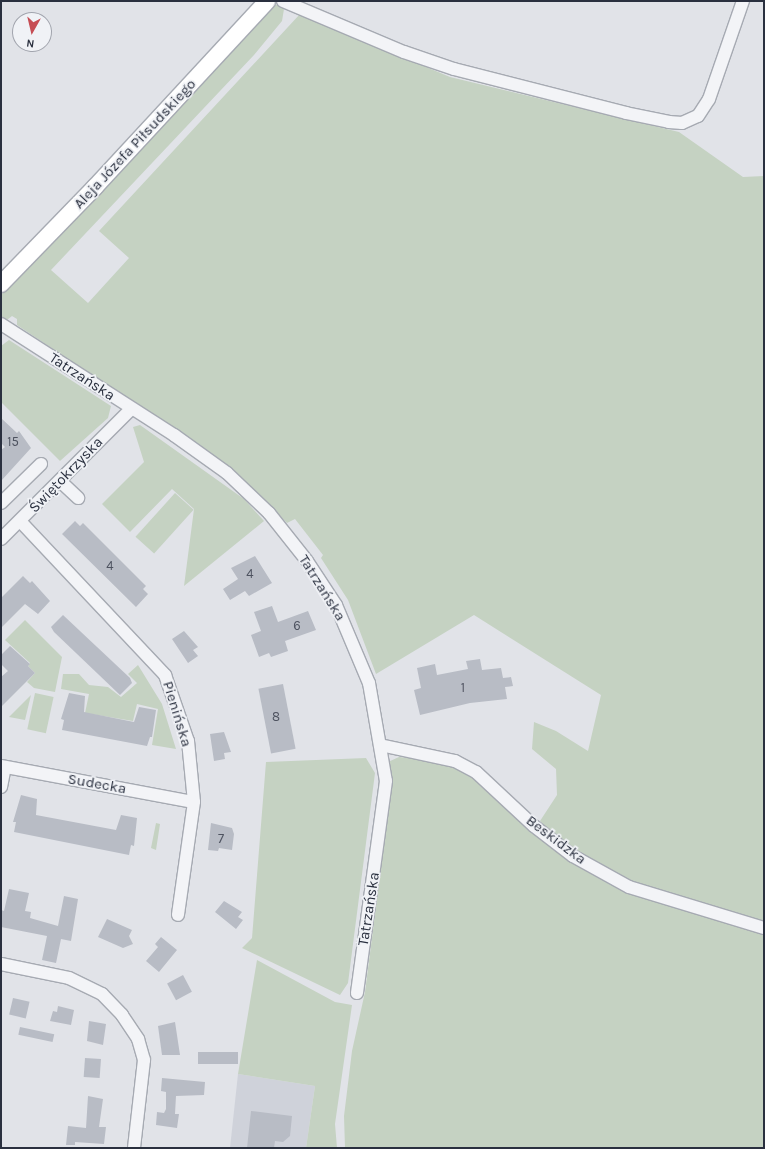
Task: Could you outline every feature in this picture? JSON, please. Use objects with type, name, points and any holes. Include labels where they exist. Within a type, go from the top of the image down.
[{"type":"main road","name":"Aleja Józefa Piłsudskiego","points":[[1,284],[95,187],[263,2]]},
{"type":"street","points":[[283,1],[404,52],[454,69],[626,113],[676,123],[698,116],[709,99],[743,1]]},
{"type":"street","name":"Tatrzańska","points":[[1,324],[227,473],[269,513],[307,561],[336,605],[369,683],[386,781],[357,993]]},
{"type":"street","name":"Świętokrzyska","points":[[1,539],[131,409]]},
{"type":"street","points":[[1,503],[40,464]]},
{"type":"street","points":[[60,481],[78,498]]},
{"type":"street","name":"Pienińska","points":[[20,521],[164,675],[188,741],[194,802],[178,915]]},
{"type":"street","name":"Beskidzka","points":[[380,745],[455,761],[476,772],[534,826],[573,856],[629,888],[764,928]]},
{"type":"street","points":[[1,787],[3,766]]},
{"type":"street","name":"Sudecka","points":[[3,766],[194,802]]},
{"type":"street","points":[[1,964],[69,978],[102,994],[122,1015],[138,1039],[144,1060],[134,1148]]},
{"type":"shaded area","points":[[238,1074],[315,1086],[306,1148],[230,1148]]},
{"type":"green space","points":[[273,5],[281,5],[284,9],[282,21],[254,55],[51,270],[88,303],[129,258],[99,231],[300,14],[450,77],[679,132],[743,177],[764,176],[764,924],[633,884],[560,842],[540,821],[557,795],[556,769],[532,749],[534,722],[556,731],[588,751],[601,695],[474,615],[376,674],[348,600],[321,558],[323,555],[295,519],[287,523],[259,495],[168,426],[17,325],[17,319],[12,316],[7,320],[1,316],[1,295]]},
{"type":"green space","points":[[9,340],[111,406],[108,418],[60,461],[1,402],[1,346]]},
{"type":"green space","points":[[140,425],[244,499],[264,521],[184,586],[194,509],[172,489],[130,532],[102,504],[144,462],[133,427]]},
{"type":"green space","points":[[175,493],[194,510],[154,554],[136,537]]},
{"type":"green space","points":[[25,620],[62,657],[55,692],[34,688],[27,682],[35,673],[28,666],[30,663],[5,640]]},
{"type":"green space","points":[[138,665],[162,704],[176,749],[152,745],[158,709],[137,704],[133,721],[85,713],[89,694],[61,689],[63,674],[79,674],[89,685],[108,687],[121,697],[137,683],[128,674]]},
{"type":"green space","points":[[35,693],[54,697],[46,733],[27,729]]},
{"type":"green space","points":[[31,695],[25,720],[9,717]]},
{"type":"green space","points":[[399,757],[440,761],[468,772],[509,805],[630,891],[654,901],[764,932],[764,1148],[345,1148],[344,1116],[352,1051],[365,992],[380,875],[390,783],[388,762]]},
{"type":"green space","points":[[366,758],[375,773],[348,983],[340,995],[242,948],[252,938],[266,762]]},
{"type":"green space","points":[[156,823],[160,824],[156,850],[151,848]]},
{"type":"green space","points":[[257,960],[335,1002],[352,1005],[335,1124],[337,1148],[306,1148],[315,1086],[238,1074]]},
{"type":"building","points":[[1,418],[17,433],[19,431],[31,448],[1,481],[1,450],[5,447],[1,443]]},
{"type":"building","points":[[75,521],[80,526],[83,523],[146,586],[143,589],[148,594],[136,607],[62,534]]},
{"type":"building","points":[[255,556],[272,583],[249,596],[245,591],[230,600],[223,589],[238,579],[231,568]]},
{"type":"building","points":[[23,576],[30,583],[32,581],[50,601],[38,614],[25,604],[1,628],[1,598]]},
{"type":"building","points":[[272,606],[278,622],[308,611],[316,630],[285,641],[288,651],[271,657],[269,653],[259,657],[251,635],[261,631],[254,612]]},
{"type":"building","points":[[63,615],[130,678],[132,683],[120,695],[54,632],[51,627]]},
{"type":"building","points":[[184,631],[198,647],[193,650],[198,656],[188,663],[172,639]]},
{"type":"building","points":[[10,646],[30,664],[28,666],[35,673],[1,707],[1,677],[8,671],[1,664],[1,655]]},
{"type":"building","points":[[480,659],[482,670],[501,668],[503,678],[511,677],[513,686],[505,687],[507,699],[470,703],[420,715],[414,690],[421,688],[417,668],[435,664],[437,675],[468,669],[466,661]]},
{"type":"building","points":[[283,684],[296,749],[271,754],[258,689]]},
{"type":"building","points":[[69,693],[85,696],[84,712],[134,722],[139,707],[156,710],[152,737],[150,737],[147,746],[62,730],[64,720],[61,719]]},
{"type":"building","points":[[224,732],[231,752],[224,753],[225,759],[214,761],[210,734]]},
{"type":"building","points":[[21,795],[37,799],[36,815],[116,830],[121,815],[137,818],[134,846],[131,845],[129,855],[14,832],[16,822],[13,822]]},
{"type":"building","points":[[211,823],[232,828],[234,834],[232,850],[219,848],[218,851],[208,850]]},
{"type":"building","points":[[9,889],[29,893],[25,911],[31,912],[30,918],[58,926],[64,896],[78,899],[71,941],[61,939],[56,963],[42,960],[47,936],[1,927],[1,910],[4,911]]},
{"type":"building","points":[[224,901],[242,912],[238,917],[243,920],[236,929],[215,912]]},
{"type":"building","points":[[107,919],[132,930],[129,936],[133,944],[123,948],[98,937]]},
{"type":"building","points":[[161,937],[177,950],[159,972],[146,961],[158,947],[155,944]]},
{"type":"building","points":[[183,975],[192,992],[176,1000],[167,983]]},
{"type":"building","points":[[13,998],[30,1002],[26,1018],[9,1015]]},
{"type":"building","points":[[58,1006],[74,1010],[71,1025],[50,1021],[53,1011],[57,1012]]},
{"type":"building","points":[[89,1021],[106,1024],[103,1045],[87,1041]]},
{"type":"building","points":[[175,1022],[180,1055],[162,1055],[158,1026]]},
{"type":"building","points":[[20,1027],[54,1034],[53,1042],[18,1035]]},
{"type":"building","points":[[198,1052],[238,1052],[238,1064],[198,1064]]},
{"type":"building","points":[[85,1058],[101,1059],[100,1078],[84,1077]]},
{"type":"building","points":[[162,1078],[205,1082],[204,1095],[176,1096],[175,1114],[179,1114],[177,1128],[156,1125],[157,1112],[164,1113],[166,1109],[166,1092],[161,1091]]},
{"type":"building","points":[[88,1096],[103,1099],[99,1127],[106,1127],[104,1144],[75,1142],[75,1145],[66,1145],[68,1126],[86,1128]]},
{"type":"building","points":[[251,1111],[292,1116],[290,1136],[283,1142],[275,1141],[274,1148],[247,1148]]}]
